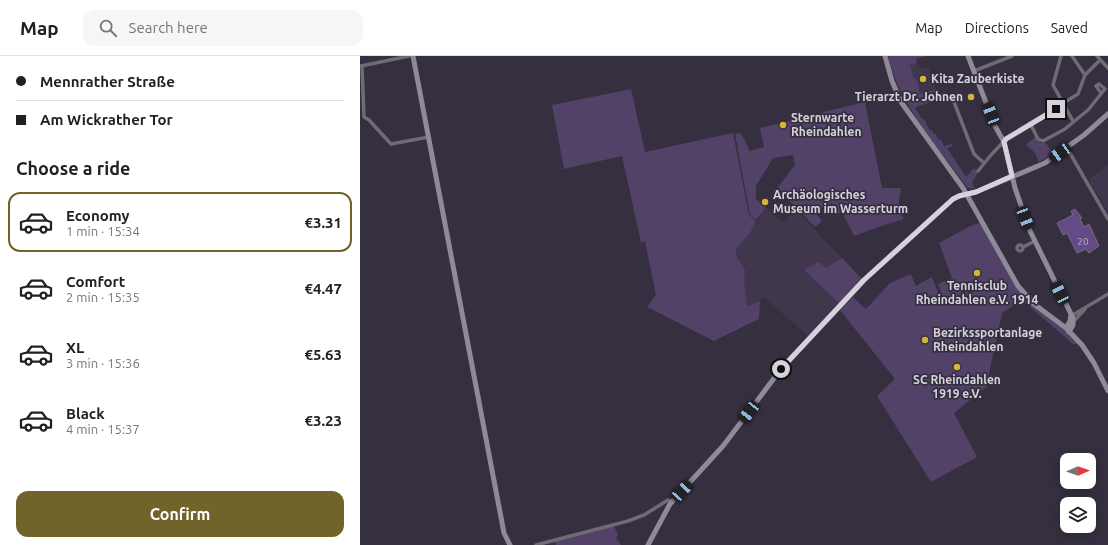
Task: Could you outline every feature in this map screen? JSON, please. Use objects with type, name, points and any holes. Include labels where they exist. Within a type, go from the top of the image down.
[{"type":"street","points":[[409,56],[361,66],[362,117],[369,120],[391,144],[429,136]]},
{"type":"street","points":[[413,56],[504,533],[510,545]]},
{"type":"street","points":[[885,56],[892,81],[901,102],[967,194],[1018,286],[1034,304],[1068,330],[1090,356],[1108,391]]},
{"type":"street","points":[[968,56],[995,126],[1004,142],[1015,188],[1035,241],[1071,313],[1073,322]]},
{"type":"street","points":[[974,71],[1012,56]]},
{"type":"street","points":[[1061,56],[1053,85],[1073,121]]},
{"type":"street","points":[[1072,56],[1085,75]]},
{"type":"street","points":[[1097,56],[1108,68]]},
{"type":"street","points":[[978,171],[1008,137],[1078,94],[1085,75],[1100,60]]},
{"type":"street","points":[[1030,123],[1038,139],[1043,141],[1064,129],[1088,110],[1101,93]]},
{"type":"street","points":[[950,97],[954,102],[974,154],[984,163]]},
{"type":"street","points":[[648,545],[672,502],[723,446],[781,369],[864,280],[953,199],[976,192],[1045,163],[1067,148],[1108,114]]},
{"type":"street","points":[[1067,148],[1108,219]]},
{"type":"street","points":[[1023,247],[1035,241]]},
{"type":"street","points":[[1071,313],[1073,315],[1108,294]]},
{"type":"street","points":[[1068,330],[1086,308]]},
{"type":"street","points":[[1068,330],[1071,313]]},
{"type":"street","points":[[536,545],[622,523],[644,515],[668,500],[672,502]]},
{"type":"shaded area","points":[[888,56],[926,56],[916,59],[917,63],[910,65],[914,78],[917,80],[920,94],[936,89],[939,96],[929,100],[930,102],[915,108],[922,119],[924,119],[930,131],[932,130],[934,134],[936,134],[938,140],[941,139],[944,146],[952,144],[953,146],[947,148],[966,177],[974,168],[978,173],[972,182],[973,189],[967,187],[910,109],[901,92]]},
{"type":"shaded area","name":"Kita Zauberkiste","points":[[917,63],[921,69],[927,67],[929,69],[936,89],[920,94],[909,65]]},
{"type":"shaded area","points":[[631,89],[645,152],[733,133],[749,215],[756,221],[750,233],[736,249],[737,257],[745,270],[744,279],[748,306],[760,301],[759,319],[714,341],[647,307],[656,295],[645,241],[641,243],[622,156],[564,169],[552,105]]},
{"type":"shaded area","points":[[865,102],[882,188],[901,188],[899,208],[904,219],[854,236],[842,212],[838,214],[832,203],[815,212],[822,221],[815,227],[778,187],[795,165],[793,155],[773,158],[756,186],[756,199],[766,208],[756,220],[750,215],[735,134],[741,133],[750,151],[764,147],[760,128]]},
{"type":"shaded area","points":[[1035,137],[1041,143],[1046,143],[1053,154],[1039,162],[1035,153],[1026,145]]},
{"type":"shaded area","points":[[1108,164],[1108,213],[1089,180]]},
{"type":"shaded area","points":[[767,208],[783,223],[796,210],[842,258],[826,268],[840,304],[808,336],[765,298],[749,306],[745,298],[745,270],[737,257],[736,249]]},
{"type":"shaded area","points":[[980,223],[1016,287],[1075,339],[1081,347],[1077,344],[1073,344],[1022,300],[1002,313],[986,387],[954,413],[977,457],[931,482],[877,396],[895,379],[840,310],[853,297],[866,309],[890,283],[911,274],[916,286],[932,277],[940,298],[943,297],[938,284],[952,278],[939,243],[970,226]]},
{"type":"shaded area","points":[[842,258],[863,280],[840,304],[804,270],[819,262],[826,268]]},
{"type":"shaded area","points":[[614,526],[618,535],[616,538],[621,545],[556,545],[554,541]]},
{"type":"building","points":[[1075,209],[1082,218],[1080,219],[1084,227],[1089,224],[1099,246],[1089,253],[1086,249],[1077,253],[1067,233],[1063,235],[1057,223],[1073,215],[1071,211]]},
{"type":"place","name":"Kita Zauberkiste","points":[[923,79]]},
{"type":"place","name":"Tierarzt Dr. Johnen","points":[[971,97]]},
{"type":"place","name":"Sternwarte Rheindahlen","points":[[783,125]]},
{"type":"place","name":"Archäologisches Museum im Wasserturm","points":[[765,202]]},
{"type":"place","name":"Tennisclub Rheindahlen e.V. 1914","points":[[977,273]]},
{"type":"place","name":"Bezirkssportanlage Rheindahlen","points":[[925,340]]},
{"type":"place","name":"SC Rheindahlen 1919 e.V.","points":[[957,367]]},
{"type":"route","points":[[781,369],[864,280],[953,199],[976,192],[1012,176],[1004,142],[1008,137],[1030,123],[1056,109]]}]
